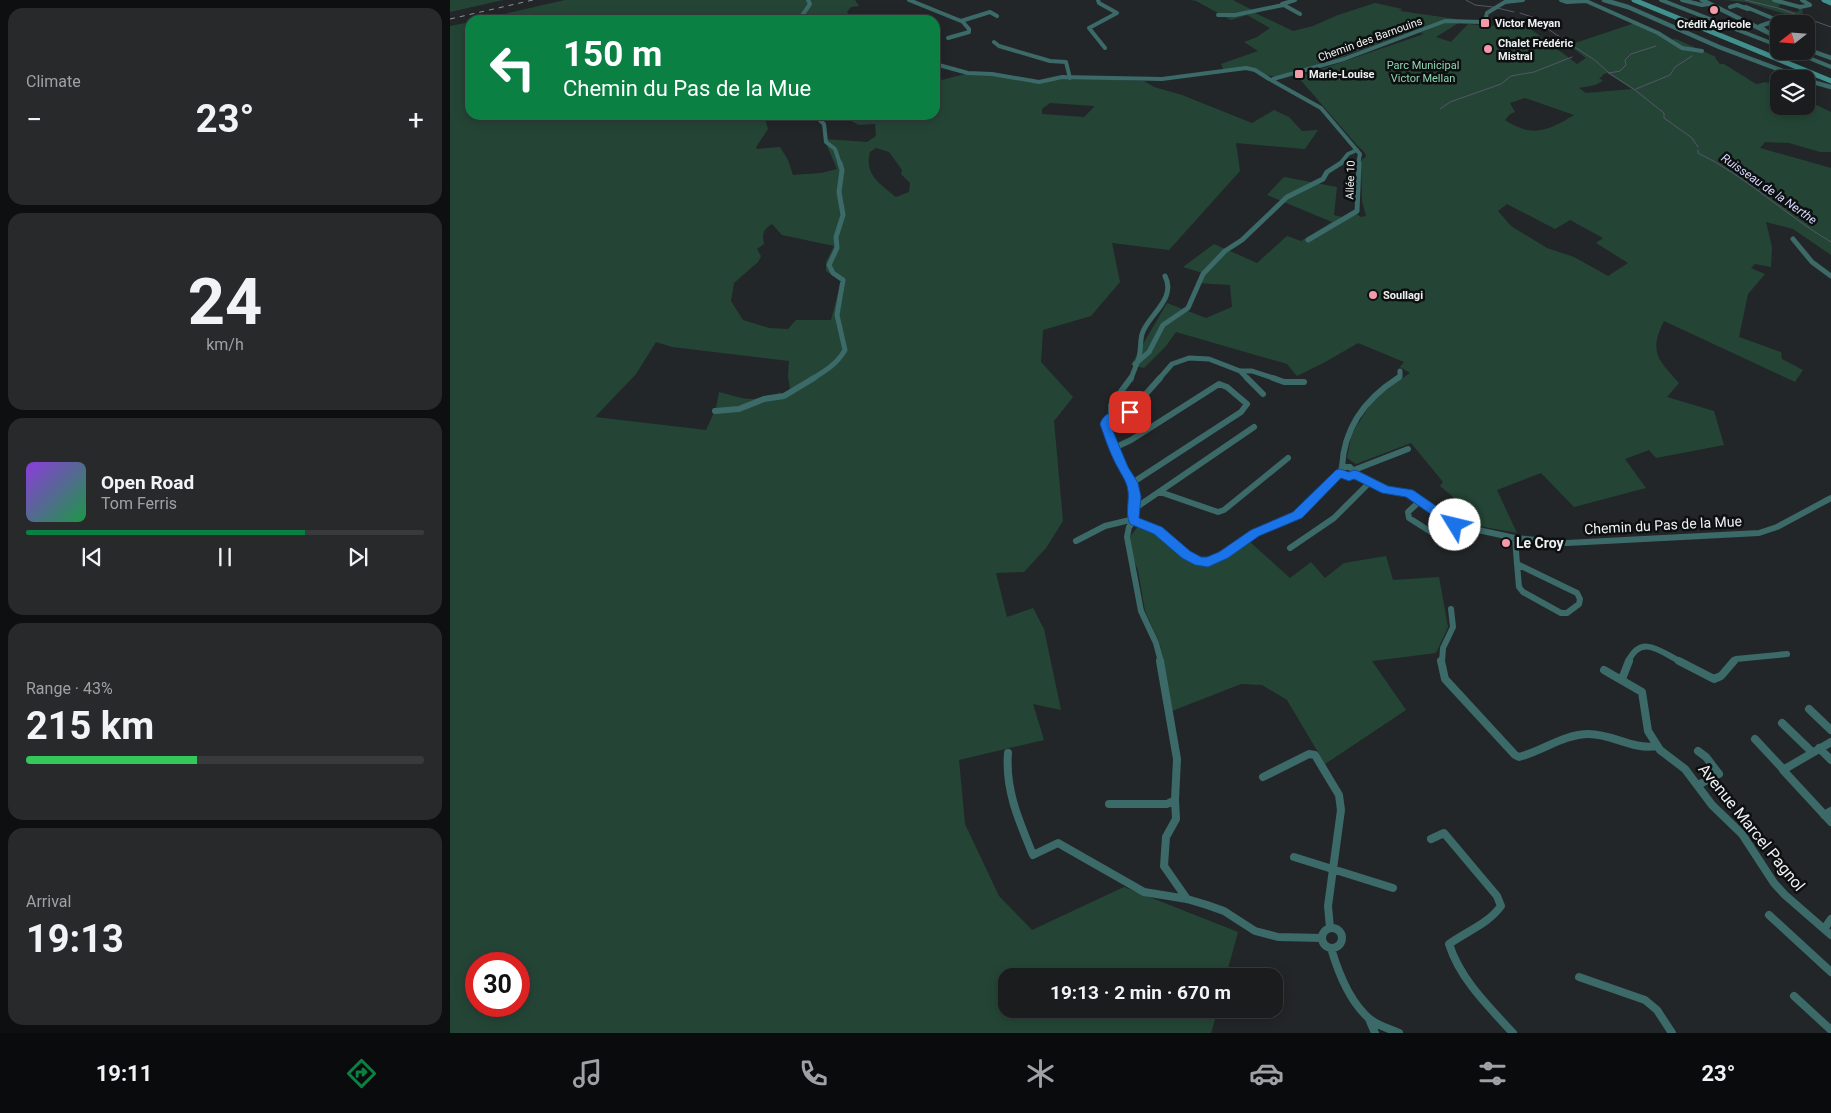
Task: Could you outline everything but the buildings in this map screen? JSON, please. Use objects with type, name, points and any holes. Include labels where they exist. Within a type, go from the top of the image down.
[{"type":"main road","points":[[1634,0],[1775,59],[1831,85]]},
{"type":"main road","points":[[1824,0],[1831,3]]},
{"type":"street","points":[[802,15],[810,4],[808,0]]},
{"type":"street","points":[[909,0],[962,21],[969,29],[969,32],[948,38]]},
{"type":"street","points":[[1098,0],[1117,13],[1089,28],[1105,48]]},
{"type":"street","points":[[1218,15],[1235,15],[1283,5],[1295,0]]},
{"type":"street","name":"Chemin des Barnouins","points":[[1271,79],[1344,59],[1445,21],[1483,21],[1487,14],[1500,4],[1523,0]]},
{"type":"street","points":[[1561,0],[1588,2],[1658,33],[1682,48],[1702,51]]},
{"type":"street","points":[[1604,0],[1628,7],[1719,47],[1781,70]]},
{"type":"street","points":[[1661,0],[1770,43]]},
{"type":"street","points":[[1682,0],[1711,5],[1769,35]]},
{"type":"street","points":[[1774,0],[1799,7],[1810,5],[1802,0]]},
{"type":"street","points":[[1283,5],[1300,14]]},
{"type":"street","points":[[1730,7],[1737,5],[1746,8],[1770,23]]},
{"type":"street","points":[[1746,8],[1770,17]]},
{"type":"street","points":[[962,21],[990,12],[1002,17]]},
{"type":"street","points":[[1689,14],[1709,20],[1696,14]]},
{"type":"street","points":[[1770,23],[1760,27],[1770,33]]},
{"type":"street","points":[[994,42],[999,46],[1038,58],[1066,62],[1070,78]]},
{"type":"street","points":[[1815,52],[1831,58]]},
{"type":"street","points":[[1814,60],[1831,67]]},
{"type":"street","points":[[940,65],[968,73],[992,74],[1032,82],[1070,78],[1156,79],[1246,68],[1255,70],[1271,79]]},
{"type":"street","name":"Allée 10","points":[[1271,79],[1321,108],[1360,154],[1357,211],[1308,240]]},
{"type":"street","points":[[1815,81],[1831,85]]},
{"type":"street","points":[[715,411],[739,409],[764,399],[788,395],[829,369],[840,359],[845,350],[843,331],[836,315],[843,280],[833,273],[829,265],[836,248],[836,237],[843,215],[839,192],[842,170],[835,149],[826,142],[824,124],[820,120]]},
{"type":"street","points":[[1136,364],[1149,352],[1163,325],[1188,308],[1203,274],[1226,251],[1242,240],[1284,199],[1300,189],[1323,179],[1327,172],[1338,166],[1348,154],[1357,150]]},
{"type":"street","points":[[1793,239],[1812,262],[1831,276]]},
{"type":"street","points":[[1111,415],[1111,405],[1128,384],[1139,357],[1142,334],[1149,320],[1165,301],[1164,292],[1167,280],[1165,276]]},
{"type":"street","points":[[1186,899],[1164,866],[1166,838],[1176,819],[1177,759],[1156,643],[1142,612],[1126,537],[1129,527],[1134,520],[1135,497],[1132,483],[1123,468],[1105,424],[1106,419],[1111,415],[1130,412],[1172,364],[1189,358],[1209,359],[1240,371],[1252,371],[1284,382],[1304,382]]},
{"type":"street","points":[[1240,371],[1263,394]]},
{"type":"street","points":[[1341,470],[1347,438],[1363,406],[1378,392],[1400,377],[1400,371]]},
{"type":"street","points":[[1114,448],[1131,440],[1220,384],[1227,387],[1247,404],[1241,412],[1132,483]]},
{"type":"street","points":[[1134,509],[1254,427]]},
{"type":"street","points":[[1341,470],[1349,477],[1354,472],[1408,449]]},
{"type":"street","points":[[1160,492],[1218,512],[1224,510],[1288,458]]},
{"type":"street","points":[[1076,541],[1105,526],[1134,520],[1158,531],[1192,559],[1199,562],[1208,562],[1224,555],[1255,533],[1298,515],[1341,470],[1350,467],[1354,472]]},
{"type":"street","name":"Chemin du Pas de la Mue","points":[[1354,472],[1386,490],[1409,493],[1455,525],[1515,538],[1567,543],[1759,533],[1777,527],[1831,498]]},
{"type":"street","points":[[1290,548],[1334,518],[1370,482]]},
{"type":"street","points":[[1421,500],[1408,512],[1409,518],[1450,544],[1457,542],[1466,534],[1467,529]]},
{"type":"street","points":[[1515,538],[1517,564],[1519,587],[1523,592],[1561,613],[1567,613],[1579,604],[1580,599],[1577,593],[1517,564]]},
{"type":"street","points":[[1451,609],[1453,627],[1443,648],[1441,659],[1444,679],[1519,757],[1530,755],[1572,736],[1588,734],[1640,747],[1649,748],[1657,746]]},
{"type":"street","points":[[1622,679],[1634,650],[1643,645],[1650,646],[1714,679],[1724,676],[1730,663],[1736,659],[1787,654]]},
{"type":"street","name":"Avenue Marcel Pagnol","points":[[1604,670],[1642,692],[1648,731],[1657,746],[1685,769],[1712,805],[1742,834],[1774,883],[1828,932]]},
{"type":"street","points":[[1809,709],[1831,730]]},
{"type":"street","points":[[1782,723],[1815,750],[1831,760]]},
{"type":"street","points":[[1755,739],[1784,772],[1828,813],[1831,822]]},
{"type":"street","points":[[1783,769],[1831,742]]},
{"type":"street","points":[[1698,751],[1706,757],[1719,774],[1698,785]]},
{"type":"street","points":[[1008,753],[1005,770],[1011,801],[1033,855],[1058,843],[1144,892],[1186,899],[1224,911],[1255,931],[1278,937],[1322,938]]},
{"type":"street","points":[[1262,777],[1310,754],[1315,755],[1341,802],[1328,906],[1330,928]]},
{"type":"street","points":[[1109,804],[1167,804],[1175,800]]},
{"type":"street","points":[[1431,839],[1444,833],[1497,896],[1501,906],[1497,914],[1449,944],[1451,955],[1480,996],[1513,1033]]},
{"type":"street","points":[[1294,856],[1393,888]]},
{"type":"street","points":[[1769,915],[1831,972]]},
{"type":"street","points":[[1828,932],[1831,919]]},
{"type":"street","points":[[1331,948],[1340,945],[1341,939],[1337,929],[1330,928],[1324,930],[1322,938],[1324,943],[1331,948],[1339,971],[1369,1019],[1375,1033]]},
{"type":"street","points":[[1579,977],[1645,1000],[1657,1010],[1672,1033]]},
{"type":"street","points":[[1794,996],[1831,1030]]},
{"type":"street","points":[[1369,1019],[1399,1033]]},
{"type":"green space","points":[[450,0],[503,0],[450,12]]},
{"type":"green space","points":[[565,0],[855,0],[859,6],[851,7],[847,12],[849,15],[500,15]]},
{"type":"green space","points":[[1190,0],[1233,0],[1293,31],[1313,26],[1338,15],[1375,3],[1402,9],[1400,11],[1463,20],[1442,21],[1345,56],[1279,77],[1265,75],[1255,69],[1224,71],[1221,64],[1258,51],[1244,42],[1257,37],[1270,28],[1247,15],[1231,20],[1196,1]]},
{"type":"green space","points":[[1725,0],[1772,0],[1782,3],[1778,7],[1796,12],[1799,11],[1799,8],[1802,8],[1803,15],[1788,15],[1746,2]]},
{"type":"green space","name":"Parc Municipal Victor Mellan","points":[[1520,21],[1577,64],[1586,58],[1569,45],[1635,23],[1670,40],[1676,39],[1716,57],[1720,64],[1724,64],[1756,84],[1766,82],[1770,84],[1770,115],[1815,115],[1815,104],[1831,112],[1831,152],[1820,152],[1789,143],[1765,142],[1760,148],[1831,168],[1831,255],[1793,229],[1766,222],[1772,247],[1771,267],[1755,264],[1751,268],[1765,274],[1748,294],[1739,337],[1781,352],[1782,359],[1803,370],[1795,382],[1664,321],[1659,332],[1656,349],[1661,362],[1679,383],[1667,397],[1714,411],[1724,445],[1656,458],[1649,450],[1625,459],[1646,488],[1574,507],[1541,473],[1497,490],[1517,533],[1462,523],[1465,507],[1440,486],[1443,482],[1411,443],[1356,464],[1347,458],[1352,433],[1374,399],[1410,373],[1400,367],[1404,362],[1358,343],[1297,376],[1287,364],[1176,332],[1166,346],[1144,368],[1131,365],[1167,303],[1206,318],[1232,307],[1230,285],[1196,283],[1203,273],[1183,267],[1214,244],[1257,263],[1287,236],[1301,241],[1332,222],[1267,195],[1284,177],[1337,187],[1334,215],[1342,217],[1353,212],[1361,217],[1366,216],[1362,201],[1361,160],[1366,157],[1365,153],[1298,77],[1424,34],[1420,33],[1444,22],[1460,22],[1436,37],[1451,42],[1468,24],[1491,26]],"holes":[[[1607,73],[1632,89],[1586,93],[1579,88],[1595,85],[1603,81],[1599,78]],[[1525,98],[1574,115],[1556,125],[1540,130],[1532,131],[1515,126],[1505,120],[1510,114],[1515,112],[1510,103]],[[1507,204],[1555,229],[1570,220],[1603,238],[1596,243],[1628,263],[1608,276],[1574,257],[1547,248],[1511,226],[1498,211]]]},
{"type":"green space","points":[[465,23],[465,120],[765,120],[768,129],[756,147],[757,149],[780,147],[788,160],[793,175],[821,173],[837,169],[824,139],[867,142],[876,136],[875,124],[859,125],[849,120],[940,120],[940,78],[942,80],[965,74],[990,74],[1033,83],[1069,78],[1144,81],[1154,87],[1182,95],[1252,123],[1274,110],[1289,117],[1302,131],[1318,130],[1305,149],[1236,143],[1240,171],[1169,250],[1112,243],[1120,282],[1091,316],[1043,330],[1041,362],[1073,397],[1054,421],[1063,521],[1046,548],[1024,572],[996,573],[1007,617],[1033,608],[1044,629],[1061,710],[1033,704],[1044,740],[959,760],[965,824],[999,896],[1032,930],[1124,887],[1238,932],[1228,968],[998,968],[998,1018],[1215,1018],[1211,1033],[450,1033],[450,26]],"holes":[[[1050,103],[1094,106],[1084,117],[1042,114],[1042,109]],[[876,148],[889,152],[902,170],[901,174],[910,183],[909,192],[896,197],[879,183],[869,167],[870,152]],[[772,224],[782,235],[834,246],[826,262],[826,271],[841,281],[831,320],[796,320],[788,329],[769,328],[743,320],[731,301],[734,283],[758,262],[761,256],[757,249],[764,244],[765,230]],[[656,342],[672,347],[789,361],[788,376],[790,389],[781,394],[779,392],[778,395],[751,399],[719,392],[716,408],[706,430],[595,417],[636,374]]]},
{"type":"green space","points":[[1139,525],[1156,532],[1196,565],[1210,565],[1250,542],[1290,578],[1311,562],[1325,578],[1344,563],[1386,556],[1393,580],[1439,577],[1448,627],[1436,653],[1372,661],[1406,710],[1325,764],[1287,700],[1262,685],[1241,684],[1172,711],[1160,644],[1145,611],[1138,570],[1126,542]]},
{"type":"waterway","name":"Ruisseau de la Nerthe","points":[[1466,0],[1475,5],[1493,7]]},
{"type":"waterway","points":[[1745,0],[1778,8],[1831,27]]},
{"type":"waterway","name":"Ruisseau de la Nerthe","points":[[1497,8],[1514,12]]},
{"type":"waterway","name":"Ruisseau de la Nerthe","points":[[1520,13],[1541,20],[1548,29],[1596,61],[1609,73]]},
{"type":"waterway","points":[[1609,73],[1620,71],[1626,65],[1625,60],[1631,54],[1656,46]]},
{"type":"waterway","points":[[1636,89],[1670,75],[1675,67],[1692,56]]},
{"type":"waterway","points":[[1440,109],[1450,102],[1501,84],[1511,76],[1534,72],[1572,57]]},
{"type":"waterway","name":"Ruisseau de la Nerthe","points":[[1609,73],[1635,90],[1664,113],[1664,118],[1692,138],[1698,147]]},
{"type":"waterway","name":"Ruisseau de la Nerthe","points":[[1698,150],[1698,153],[1733,173],[1831,242]]},
{"type":"railway","points":[[467,15],[533,0]]},
{"type":"railway","points":[[450,19],[465,16]]},
{"type":"place","name":"Crédit Agricole","points":[[1714,10]]},
{"type":"place","name":"Victor Meyan","points":[[1485,23]]},
{"type":"place","name":"Chalet Frédéric Mistral","points":[[1488,49]]},
{"type":"place","name":"Marie-Louise","points":[[1299,74]]},
{"type":"place","name":"Soullagi","points":[[1373,295]]},
{"type":"place","name":"Le Croy","points":[[1506,543]]},
{"type":"route","points":[[1130,412],[1111,415],[1106,419],[1105,426],[1123,468],[1132,483],[1135,497],[1132,517],[1134,521],[1158,531],[1192,559],[1199,562],[1208,562],[1224,555],[1266,527],[1281,523],[1298,515],[1340,473],[1345,477],[1353,476],[1354,474],[1386,490],[1409,493],[1455,525]]}]
